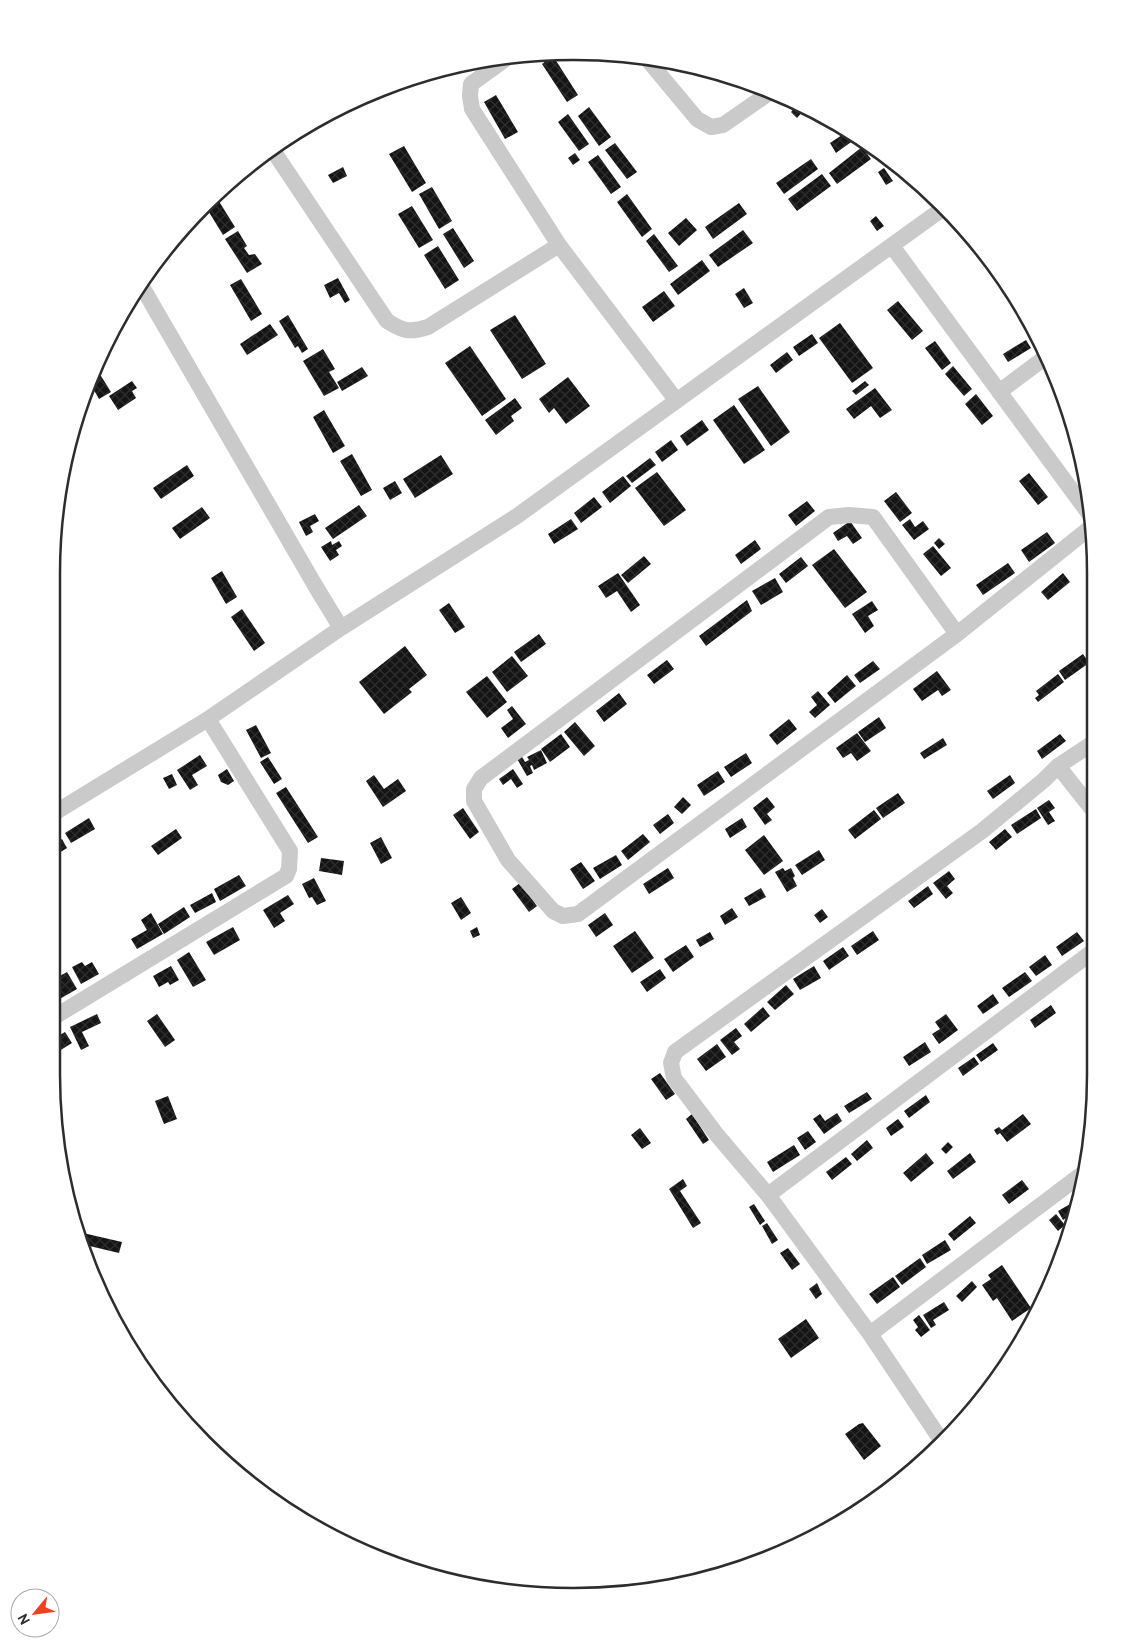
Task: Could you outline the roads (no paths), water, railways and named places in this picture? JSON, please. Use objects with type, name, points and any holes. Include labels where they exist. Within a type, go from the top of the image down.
[{"type":"street","points":[[495,66],[471,84],[472,109],[559,245],[676,400]]},
{"type":"street","points":[[654,66],[697,119],[711,127],[723,125],[764,97]]},
{"type":"street","points":[[276,155],[386,321],[402,330],[414,332],[428,327],[559,245]]},
{"type":"street","points":[[60,809],[208,719],[341,628],[517,516],[939,212]]},
{"type":"street","points":[[892,246],[1083,505]]},
{"type":"street","points":[[145,292],[341,628]]},
{"type":"street","points":[[999,392],[1041,361]]},
{"type":"street","points":[[958,634],[873,517],[849,515],[829,517],[481,778],[474,789],[474,801],[508,860],[553,911],[563,916],[578,914],[958,634],[1085,532]]},
{"type":"street","points":[[60,1014],[286,876],[290,869],[290,851],[208,719]]},
{"type":"street","points":[[939,1436],[870,1334],[768,1195],[717,1135],[674,1078],[671,1063],[675,1052],[982,831],[1044,780],[1058,766],[1087,747]]},
{"type":"street","points":[[1058,766],[1087,803]]},
{"type":"street","points":[[768,1195],[1087,956]]},
{"type":"street","points":[[870,1334],[1076,1178]]}]
